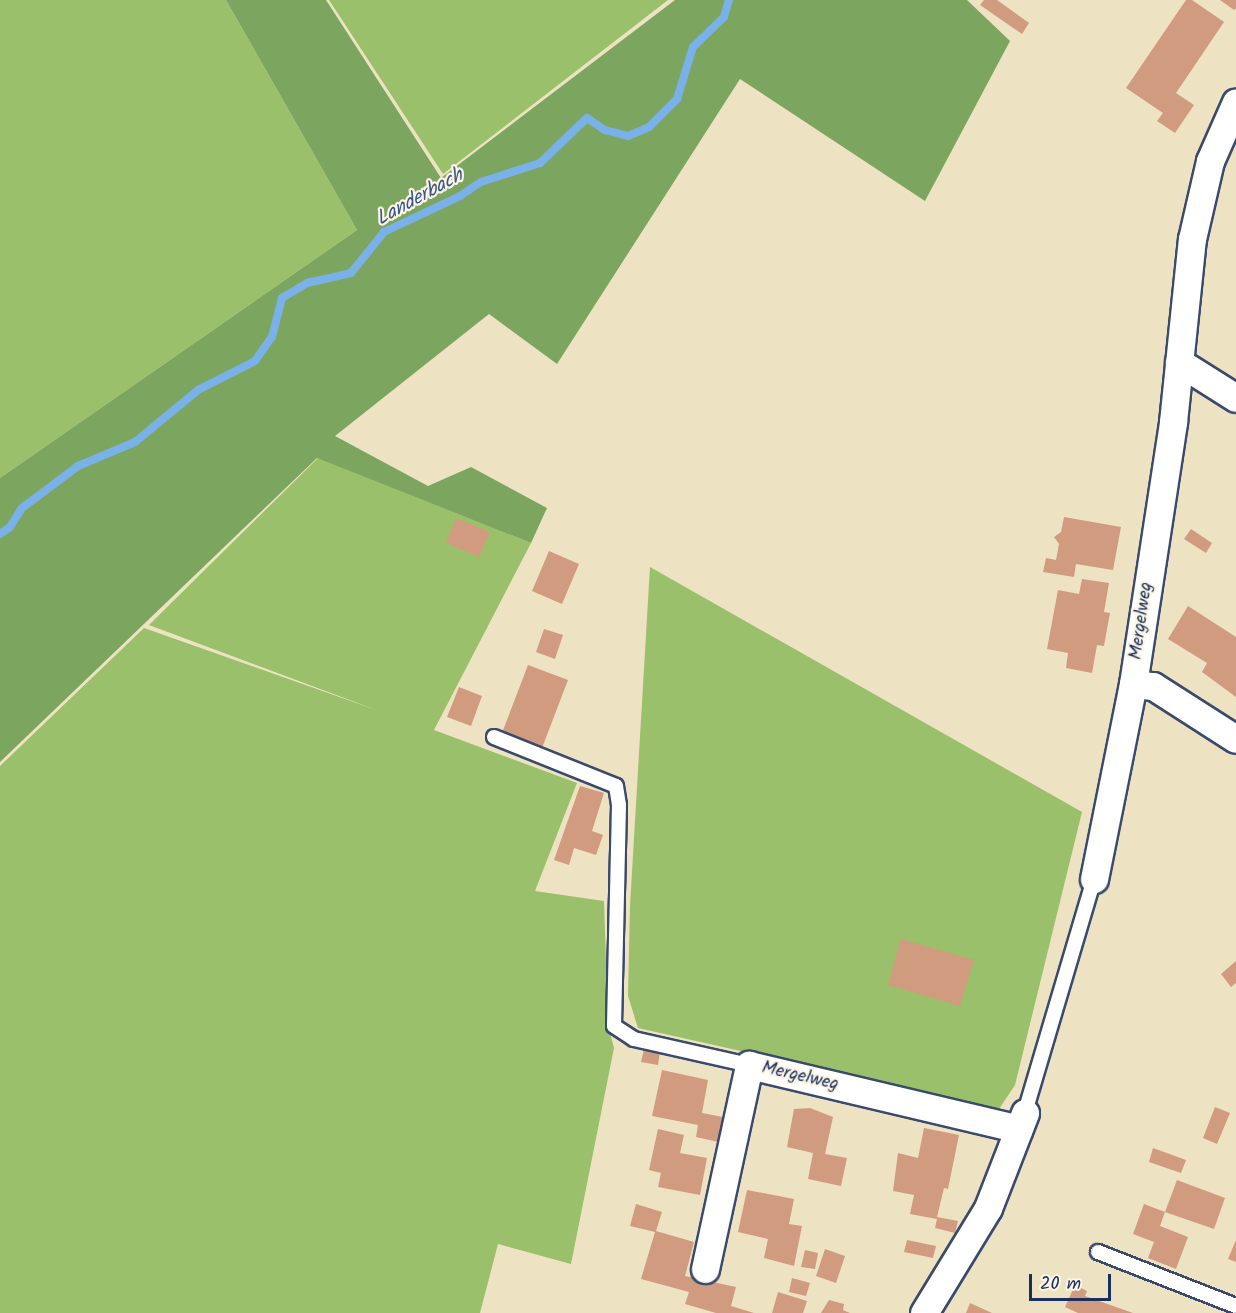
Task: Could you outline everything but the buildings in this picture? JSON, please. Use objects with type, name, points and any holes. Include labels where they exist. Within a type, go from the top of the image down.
[{"type":"street","name":"Mergelweg","points":[[1094,879],[1133,684],[1179,362],[1192,239],[1210,161],[1236,102]]},
{"type":"street","points":[[1179,362],[1236,398]]},
{"type":"street","points":[[1133,684],[1153,686],[1236,738]]},
{"type":"street","name":"Mergelweg","points":[[705,1269],[749,1065],[1022,1120]]},
{"type":"street","points":[[924,1313],[988,1208],[1022,1120]]},
{"type":"lane","points":[[494,737],[616,786],[615,1026],[634,1039],[749,1065]]},
{"type":"lane","points":[[1022,1120],[1094,879]]},
{"type":"lane","points":[[1098,1252],[1236,1306]]},
{"type":"green space","points":[[0,0],[226,0],[357,230],[0,478]]},
{"type":"green space","points":[[226,0],[326,0],[441,178],[675,0],[967,0],[1010,41],[925,201],[740,79],[557,364],[489,314],[335,436],[428,486],[471,467],[547,508],[531,543],[317,458],[0,762],[0,478],[357,230]]},
{"type":"green space","points":[[329,0],[668,0],[443,174]]},
{"type":"green space","points":[[318,458],[531,543],[434,730],[577,783],[535,891],[604,901],[608,1025],[614,1048],[571,1264],[498,1244],[480,1313],[0,1313],[0,766],[144,628],[379,711],[149,625]]},
{"type":"green space","points":[[650,567],[1082,812],[1015,1085],[999,1109],[638,1028],[628,996],[630,906]]},
{"type":"waterway","name":"Landerbach","points":[[0,534],[10,527],[22,508],[78,466],[135,442],[198,390],[255,361],[272,337],[282,298],[307,283],[351,273],[384,232],[460,196],[481,182],[540,163],[587,118],[605,130],[628,136],[649,127],[677,99],[693,47],[724,17],[729,0]]}]
